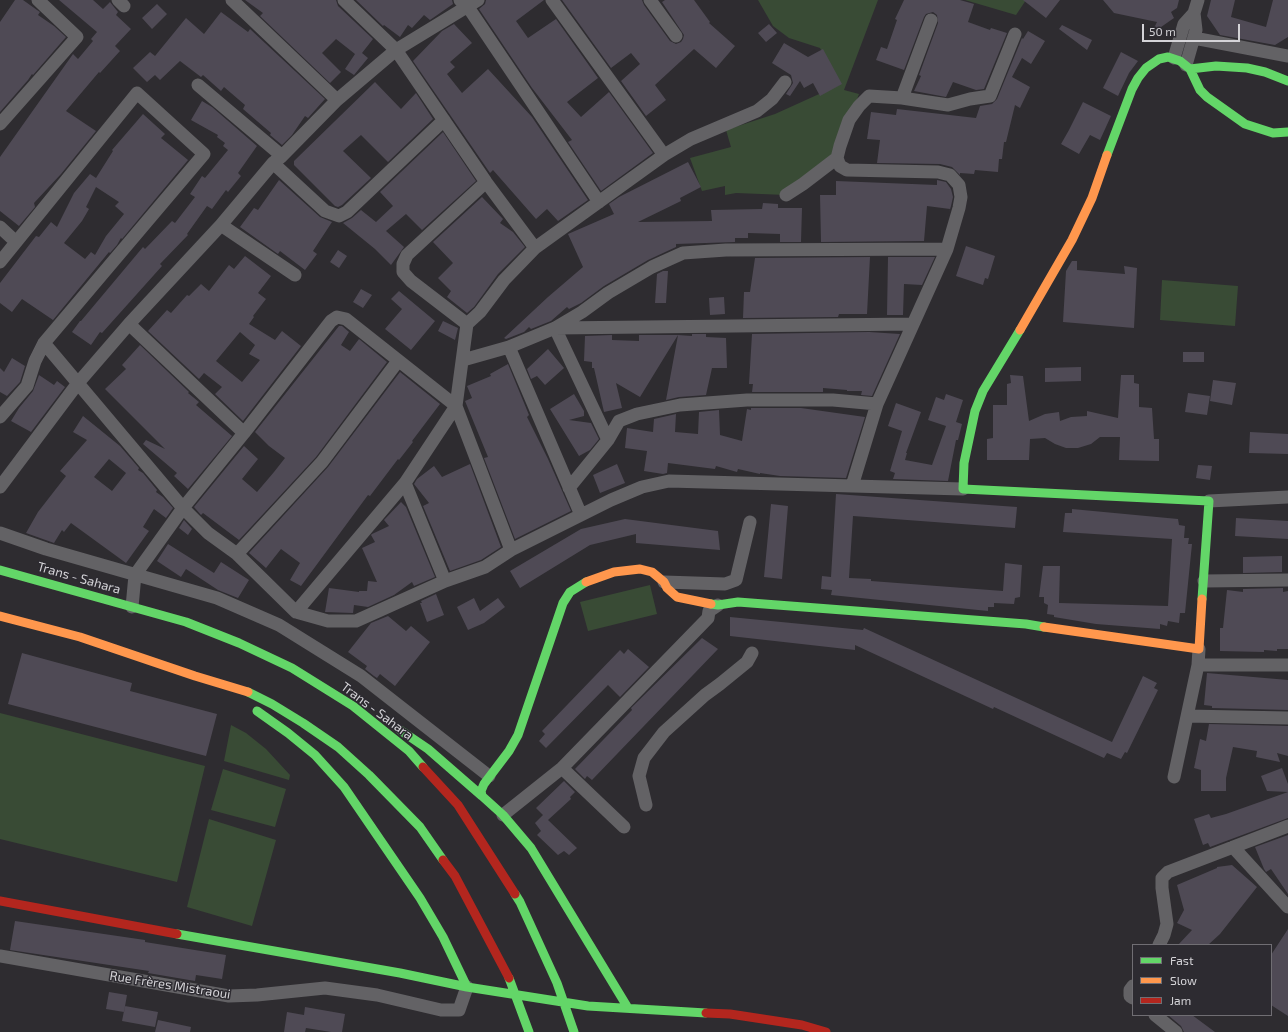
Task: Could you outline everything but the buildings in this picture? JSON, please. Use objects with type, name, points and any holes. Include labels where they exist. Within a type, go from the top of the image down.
[{"type":"main road","points":[[482,796],[481,791],[484,784],[509,751],[518,735],[563,602],[570,592],[585,582],[614,572],[640,569],[652,572],[678,597],[718,605],[738,602],[1026,624],[1199,649],[1209,501],[963,489],[964,463],[968,438],[975,411],[983,391],[1072,240],[1092,198],[1129,96],[1138,78],[1146,68],[1159,59],[1174,58],[1188,67],[1200,90],[1207,97],[1245,124],[1273,133],[1288,132]]},
{"type":"main road","points":[[1188,67],[1216,66],[1246,68],[1265,72],[1288,81]]},
{"type":"main road","name":"Trans - Sahara","points":[[0,570],[186,622],[239,643],[292,668],[353,706],[409,751],[458,805],[520,902],[557,983],[573,1028]]},
{"type":"main road","points":[[0,616],[80,637],[195,676],[247,691],[272,704],[338,747],[369,775],[420,827],[455,876],[507,974],[529,1032]]},
{"type":"main road","points":[[195,676],[234,698]]},
{"type":"main road","points":[[247,705],[260,712],[315,755],[344,787],[420,898],[443,938],[467,987]]},
{"type":"main road","points":[[353,706],[387,721],[428,749],[503,815],[531,848],[628,1008]]},
{"type":"main road","points":[[0,901],[150,930],[400,973],[467,987],[588,1006],[730,1014],[802,1025],[826,1032]]},
{"type":"street","points":[[0,124],[77,36],[38,0]]},
{"type":"street","points":[[232,0],[337,100]]},
{"type":"street","points":[[344,0],[396,50],[486,182],[535,248]]},
{"type":"street","points":[[552,0],[664,155]]},
{"type":"street","points":[[650,0],[676,36]]},
{"type":"street","points":[[1188,67],[1196,30],[1194,13],[1198,0]]},
{"type":"street","points":[[0,487],[78,383],[129,324],[221,225],[277,159],[337,100],[396,50],[469,2],[599,202]]},
{"type":"street","points":[[1174,58],[1184,24],[1194,13]]},
{"type":"street","points":[[902,98],[931,20]]},
{"type":"street","points":[[852,486],[877,404],[947,249],[961,197],[959,185],[950,175],[938,172],[847,170],[840,166],[837,158],[849,120],[859,106],[869,96],[902,98],[948,105],[970,99],[990,96],[1015,34]]},
{"type":"street","points":[[1194,38],[1288,56]]},
{"type":"street","points":[[296,612],[405,483],[456,406],[467,324],[480,312],[504,280],[535,248],[664,155],[691,140],[757,111],[772,99],[784,82]]},
{"type":"street","points":[[198,85],[277,159],[325,211],[339,216],[347,212],[444,120]]},
{"type":"street","points":[[0,262],[137,93],[204,154],[44,343],[35,361],[27,386],[0,416]]},
{"type":"street","points":[[786,195],[837,158]]},
{"type":"street","points":[[467,324],[411,281],[403,272],[403,264],[407,255],[486,182]]},
{"type":"street","points":[[221,225],[295,275]]},
{"type":"street","points":[[0,227],[16,242]]},
{"type":"street","points":[[463,360],[509,347],[555,328],[633,278],[652,267],[683,253],[726,250],[947,249]]},
{"type":"street","points":[[132,607],[135,575],[183,508],[244,433],[331,321],[337,317],[346,319],[456,406],[511,550]]},
{"type":"street","points":[[129,324],[244,433]]},
{"type":"street","points":[[555,328],[913,324]]},
{"type":"street","points":[[555,328],[608,440]]},
{"type":"street","points":[[44,343],[183,508],[208,533],[237,554],[296,612],[328,621],[356,621],[445,582],[485,567],[511,550],[611,500],[642,487],[669,482],[963,489]]},
{"type":"street","points":[[509,347],[581,515]]},
{"type":"street","points":[[237,554],[322,462],[398,361]]},
{"type":"street","points":[[569,488],[608,440],[619,421],[637,414],[680,405],[747,400],[833,400],[877,404]]},
{"type":"street","points":[[405,483],[445,582]]},
{"type":"street","points":[[1209,501],[1288,497]]},
{"type":"street","points":[[664,582],[725,584],[736,580],[750,522]]},
{"type":"street","points":[[0,532],[46,549],[217,598],[279,626],[361,676],[489,776]]},
{"type":"street","points":[[1204,581],[1288,580]]},
{"type":"street","points":[[503,815],[562,768],[708,618],[709,611],[718,605]]},
{"type":"street","points":[[1174,777],[1198,665],[1199,649]]},
{"type":"street","points":[[646,805],[639,776],[644,758],[664,732],[700,699],[747,662],[752,653]]},
{"type":"street","points":[[1198,665],[1288,665]]},
{"type":"street","points":[[1187,716],[1288,718]]},
{"type":"street","points":[[562,768],[624,828]]},
{"type":"street","points":[[1160,944],[1167,924],[1162,878],[1168,872],[1288,826]]},
{"type":"street","points":[[1233,847],[1288,907]]},
{"type":"street","name":"Rue Frères Mistraoui","points":[[0,956],[229,996],[257,995],[325,988],[377,995],[441,1010],[459,1010],[467,987]]},
{"type":"street","points":[[1132,987],[1130,990],[1130,996],[1132,997]]},
{"type":"street","points":[[1155,1016],[1176,1032]]},
{"type":"green space","points":[[758,0],[878,0],[844,90],[859,94],[837,158],[786,195],[736,193],[725,195],[725,186],[702,191],[690,158],[731,147],[726,130],[775,114],[839,85],[820,48],[789,38],[773,26]]},
{"type":"green space","points":[[965,0],[1026,0],[1016,15]]},
{"type":"green space","points":[[1162,280],[1238,286],[1235,326],[1160,320]]},
{"type":"green space","points":[[650,585],[657,614],[588,631],[580,602]]},
{"type":"green space","points":[[0,713],[205,766],[177,882],[0,839]]},
{"type":"green space","points":[[231,725],[246,733],[266,749],[290,775],[289,780],[224,761]]},
{"type":"green space","points":[[223,769],[286,789],[275,827],[211,810]]},
{"type":"green space","points":[[209,819],[276,840],[252,926],[187,907]]},
{"type":"traffic: fast","points":[[1107,155],[1132,89],[1138,78],[1146,68],[1159,59],[1168,57],[1180,61],[1190,69],[1200,90],[1207,97],[1245,124],[1273,133],[1288,132]]},
{"type":"traffic: fast","points":[[1190,69],[1216,66],[1247,68],[1265,72],[1288,81]]},
{"type":"traffic: fast","points":[[1020,330],[983,391],[975,411],[964,463],[963,489],[1209,501],[1202,599]]},
{"type":"traffic: fast","points":[[0,570],[186,622],[239,643],[292,668],[353,706],[409,751],[423,767]]},
{"type":"traffic: fast","points":[[586,582],[570,592],[563,603],[518,735],[509,751],[484,784],[481,791],[482,796],[503,815],[531,848],[628,1008]]},
{"type":"traffic: fast","points":[[711,604],[718,605],[738,602],[1026,624],[1044,627]]},
{"type":"traffic: fast","points":[[248,692],[272,704],[338,747],[369,775],[420,827],[443,860]]},
{"type":"traffic: fast","points":[[257,711],[288,733],[315,755],[344,787],[420,898],[443,937],[467,987]]},
{"type":"traffic: fast","points":[[400,730],[428,749],[482,796]]},
{"type":"traffic: fast","points":[[515,894],[557,983],[574,1032]]},
{"type":"traffic: fast","points":[[177,934],[400,973],[467,987],[588,1006],[706,1013]]},
{"type":"traffic: fast","points":[[509,978],[529,1032]]},
{"type":"traffic: slow","points":[[1020,330],[1072,240],[1092,198],[1107,155]]},
{"type":"traffic: slow","points":[[586,582],[614,572],[640,569],[652,572],[664,582],[667,588],[677,597],[711,604]]},
{"type":"traffic: slow","points":[[1044,627],[1199,649],[1202,599]]},
{"type":"traffic: slow","points":[[0,616],[80,637],[195,676],[248,692]]},
{"type":"traffic: jam","points":[[423,767],[458,805],[515,894]]},
{"type":"traffic: jam","points":[[443,860],[455,876],[509,978]]},
{"type":"traffic: jam","points":[[0,901],[177,934]]},
{"type":"traffic: jam","points":[[706,1013],[730,1014],[802,1025],[826,1032]]}]
